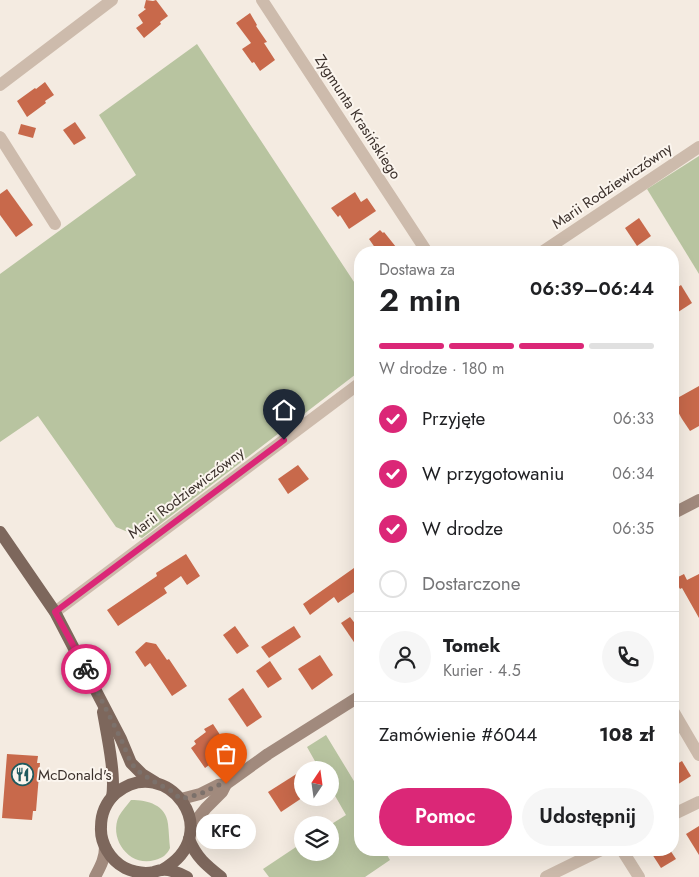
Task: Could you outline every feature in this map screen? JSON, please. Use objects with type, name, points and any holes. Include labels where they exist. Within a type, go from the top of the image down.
[{"type":"main road","points":[[0,532],[55,612],[121,739],[131,763],[142,774],[170,790],[181,799],[188,812],[193,849],[200,859],[221,877]]},
{"type":"main road","points":[[101,700],[111,762],[112,797]]},
{"type":"main road","points":[[158,784],[145,782],[133,784],[122,789],[112,797],[103,812],[100,830],[105,847],[110,855],[125,868],[143,873],[156,872],[172,864],[180,857],[186,849],[190,833]]},
{"type":"main road","points":[[162,870],[188,877]]},
{"type":"street","points":[[0,85],[112,0]]},
{"type":"street","name":"Zygmunta Krasińskiego","points":[[262,0],[423,246]]},
{"type":"street","points":[[0,137],[55,224]]},
{"type":"street","name":"Marii Rodziewiczówny","points":[[551,246],[699,147]]},
{"type":"street","name":"Marii Rodziewiczówny","points":[[55,612],[354,388]]},
{"type":"street","points":[[679,510],[699,500]]},
{"type":"street","points":[[181,799],[200,794],[218,785],[226,784],[354,700]]},
{"type":"street","points":[[679,721],[699,755]]},
{"type":"street","points":[[190,833],[206,808],[222,792],[226,784]]},
{"type":"street","points":[[679,812],[699,802]]},
{"type":"street","points":[[95,877],[105,855],[105,847]]},
{"type":"street","points":[[546,877],[590,856]]},
{"type":"street","points":[[626,856],[639,877]]},
{"type":"street","points":[[131,877],[143,873]]},
{"type":"green space","points":[[197,44],[354,282],[354,376],[142,538],[116,527],[38,416],[0,442],[0,274],[136,175],[99,115]]},
{"type":"green space","points":[[699,156],[699,274],[647,189]]},
{"type":"green space","points":[[326,735],[354,781],[354,856],[388,856],[390,860],[365,877],[269,877],[263,869],[294,848],[294,861],[339,861],[339,819],[346,815],[339,803],[339,761],[315,761],[307,747]]},
{"type":"green space","points":[[131,800],[150,803],[164,812],[168,824],[170,848],[162,857],[155,860],[137,860],[124,850],[119,842],[116,834],[116,825],[119,816]]},
{"type":"building","points":[[146,0],[156,0],[168,16],[144,38],[136,28],[143,23],[138,15],[146,9],[144,8]]},
{"type":"building","points":[[250,13],[267,42],[264,43],[275,60],[260,71],[242,49],[251,43],[236,23]]},
{"type":"building","points":[[45,82],[54,95],[27,117],[17,101]]},
{"type":"building","points":[[75,122],[86,138],[74,145],[63,130]]},
{"type":"building","points":[[21,124],[36,128],[33,138],[18,134]]},
{"type":"building","points":[[7,189],[33,225],[16,237],[0,215],[0,194]]},
{"type":"building","points":[[355,192],[361,202],[367,198],[376,211],[349,229],[340,215],[338,217],[331,208]]},
{"type":"building","points":[[639,218],[651,236],[637,246],[625,228]]},
{"type":"building","points":[[380,230],[384,232],[395,246],[374,246],[369,239]]},
{"type":"building","points":[[681,285],[692,303],[679,311],[679,286]]},
{"type":"building","points":[[699,386],[699,426],[690,431],[679,414],[679,397]]},
{"type":"building","points":[[298,465],[309,479],[288,494],[278,479]]},
{"type":"building","points":[[186,554],[200,576],[187,585],[181,576],[164,588],[167,593],[118,626],[107,610],[157,576],[156,573]]},
{"type":"building","points":[[354,568],[354,592],[338,603],[334,597],[310,615],[303,604]]},
{"type":"building","points":[[684,574],[687,580],[699,574],[699,618],[682,588],[679,587],[679,576]]},
{"type":"building","points":[[350,617],[354,622],[354,642],[341,623]]},
{"type":"building","points":[[235,626],[249,646],[237,654],[223,635]]},
{"type":"building","points":[[294,626],[301,637],[269,658],[261,647]]},
{"type":"building","points":[[146,642],[156,644],[167,660],[169,659],[187,686],[172,696],[150,663],[145,667],[135,652]]},
{"type":"building","points":[[320,655],[333,675],[312,690],[298,669]]},
{"type":"building","points":[[270,661],[282,679],[268,688],[256,671]]},
{"type":"building","points":[[243,688],[262,717],[247,727],[228,699]]},
{"type":"building","points":[[213,724],[228,747],[210,760],[212,763],[205,768],[191,748],[196,744],[194,741],[206,732],[204,729]]},
{"type":"building","name":"McDonald's","points":[[7,754],[38,756],[37,763],[40,763],[36,811],[33,811],[32,820],[2,818]]},
{"type":"building","points":[[682,761],[691,776],[679,784],[679,763]]},
{"type":"building","points":[[294,776],[294,803],[281,812],[268,792]]},
{"type":"building","points":[[699,826],[699,855],[686,834]]},
{"type":"building","points":[[653,856],[674,856],[676,859],[661,868]]},
{"type":"way so far","points":[[86,669],[131,763],[142,774],[170,790],[181,799],[206,792],[218,785],[226,784]]},
{"type":"place","name":"McDonald's","points":[[22,775]]},
{"type":"place","name":"KFC","points":[[226,784]]},
{"type":"route","points":[[86,669],[55,612],[284,440]]}]
